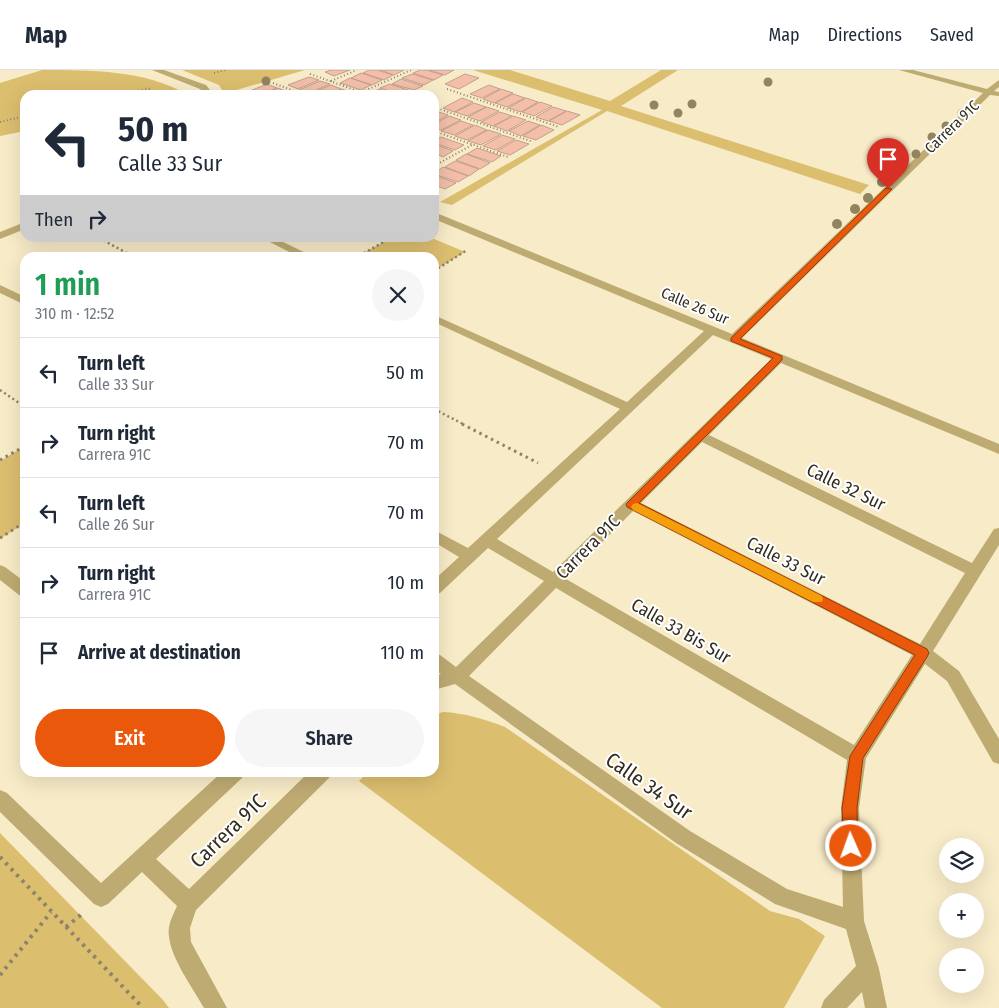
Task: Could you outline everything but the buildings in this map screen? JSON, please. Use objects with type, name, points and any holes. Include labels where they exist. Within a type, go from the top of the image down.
[{"type":"street","points":[[156,70],[202,87],[205,90]]},
{"type":"street","points":[[903,70],[999,95]]},
{"type":"street","name":"Carrera 91C","points":[[734,340],[999,82]]},
{"type":"street","name":"Calle 26 Sur","points":[[439,217],[999,449]]},
{"type":"street","points":[[0,236],[20,227]]},
{"type":"street","points":[[276,242],[298,252]]},
{"type":"street","points":[[0,288],[20,299]]},
{"type":"street","points":[[439,320],[629,408]]},
{"type":"street","points":[[439,583],[712,330]]},
{"type":"street","name":"Carrera 91C","points":[[439,682],[458,676],[779,358]]},
{"type":"street","name":"Calle 32 Sur","points":[[700,436],[974,572]]},
{"type":"street","name":"Calle 33 Sur","points":[[631,504],[923,653],[953,676],[999,756]]},
{"type":"street","points":[[876,1008],[868,969],[854,921],[850,808],[857,756],[999,533]]},
{"type":"street","points":[[439,539],[469,556]]},
{"type":"street","name":"Calle 33 Bis Sur","points":[[486,540],[857,756]]},
{"type":"street","points":[[0,571],[20,587]]},
{"type":"street","name":"Calle 34 Sur","points":[[439,663],[683,837],[782,897],[854,921]]},
{"type":"street","name":"Carrera 91C","points":[[0,798],[101,897],[230,777]]},
{"type":"street","name":"Carrera 91C","points":[[189,903],[317,777]]},
{"type":"street","points":[[142,859],[189,903],[180,922],[179,936],[183,950],[216,1008]]},
{"type":"street","points":[[832,1008],[868,969]]},
{"type":"path","points":[[330,81],[357,70]]},
{"type":"path","points":[[366,90],[411,70]]},
{"type":"path","points":[[310,74],[356,90]]},
{"type":"path","points":[[273,83],[292,90]]},
{"type":"path","points":[[447,89],[558,127]]},
{"type":"path","points":[[439,109],[533,142]]},
{"type":"path","points":[[0,122],[20,117]]},
{"type":"path","points":[[439,132],[508,157]]},
{"type":"path","points":[[439,163],[473,144]]},
{"type":"path","points":[[439,268],[489,238]]},
{"type":"path","points":[[106,242],[125,252]]},
{"type":"path","points":[[366,252],[384,242]]},
{"type":"path","points":[[0,390],[20,404]]},
{"type":"path","points":[[439,413],[558,473]]},
{"type":"path","points":[[0,460],[20,449]]},
{"type":"path","points":[[0,538],[20,525]]},
{"type":"path","points":[[0,858],[143,1008]]},
{"type":"path","points":[[0,975],[51,912]]},
{"type":"shaded area","points":[[42,70],[80,70],[136,76],[178,90],[20,90],[20,132],[0,136],[0,83]]},
{"type":"shaded area","points":[[182,70],[305,70],[236,90],[222,90],[219,85]]},
{"type":"shaded area","points":[[473,70],[510,70],[610,101],[661,70],[678,70],[621,106],[869,185],[860,194],[607,111],[452,205],[440,202],[602,110]]},
{"type":"shaded area","points":[[439,241],[465,252],[439,268],[439,252],[365,252],[384,242]]},
{"type":"shaded area","points":[[20,449],[20,526],[0,539],[0,461]]},
{"type":"shaded area","points":[[443,712],[474,717],[505,727],[770,911],[799,919],[825,936],[784,1008],[662,1008],[359,781],[363,777],[439,777],[439,713]]},
{"type":"shaded area","points":[[0,833],[163,1000],[169,1008],[0,1008]]},
{"type":"slow traffic","points":[[637,507],[817,599]]},
{"type":"route","points":[[851,846],[850,808],[857,756],[923,653],[631,504],[779,358],[734,340],[888,189]]}]
